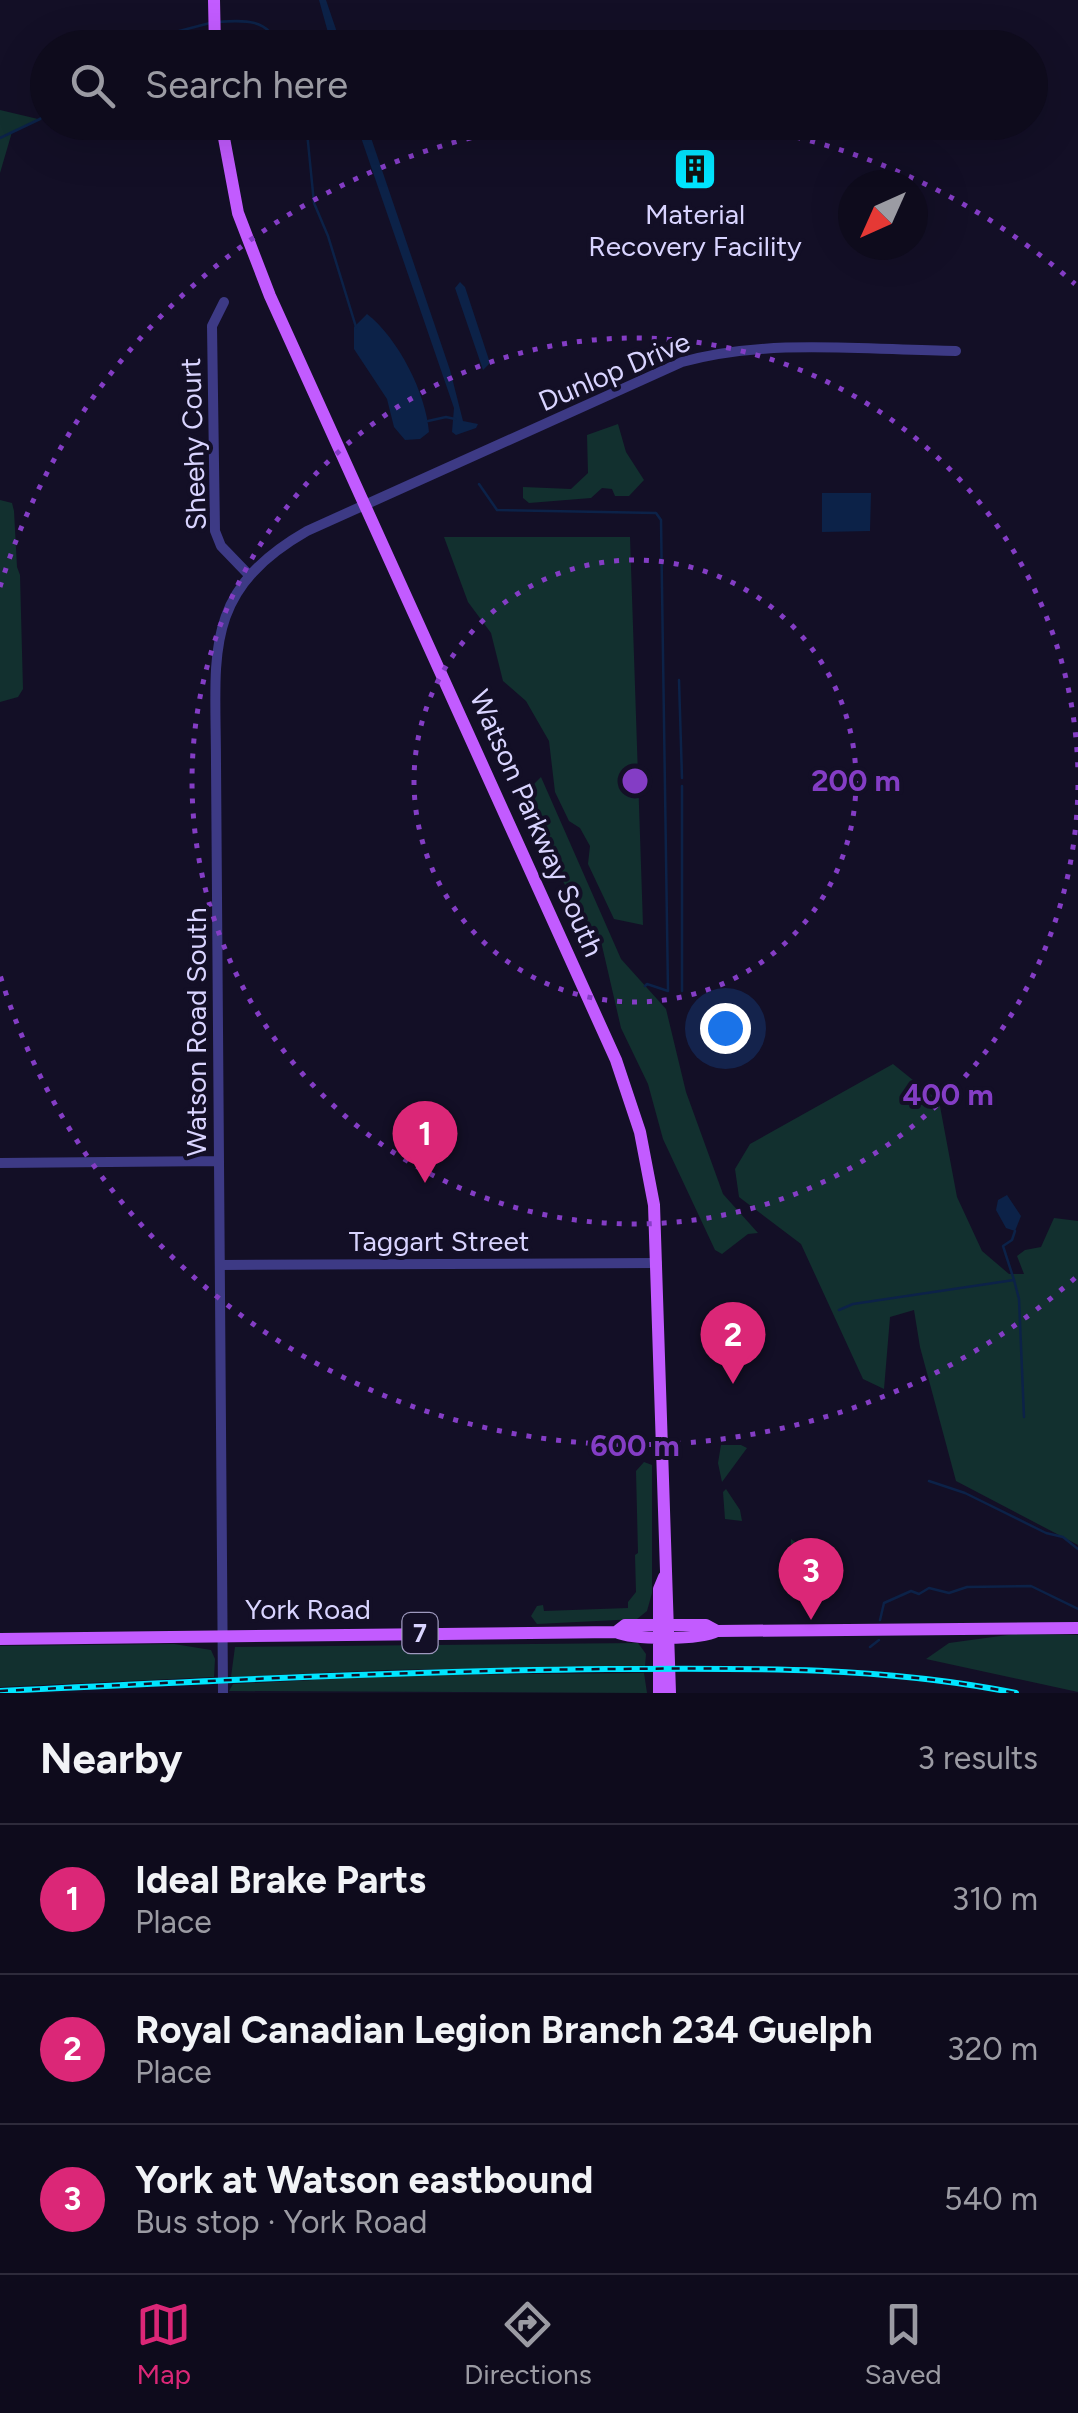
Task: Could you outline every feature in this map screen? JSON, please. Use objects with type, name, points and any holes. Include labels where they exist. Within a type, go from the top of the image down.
[{"type":"main road","points":[[214,0],[215,30]]},
{"type":"main road","name":"Watson Parkway South","points":[[224,140],[238,212],[270,296],[616,1060],[642,1143],[654,1205],[658,1263],[664,1577],[669,1590],[664,1689]]},
{"type":"main road","name":"York Road","points":[[0,1639],[616,1632],[626,1637],[706,1625],[717,1631],[1078,1628]]},
{"type":"street","name":"Sheehy Court","points":[[224,302],[212,326],[216,531],[220,546],[248,574]]},
{"type":"street","name":"Dunlop Drive","points":[[366,504],[668,368],[714,354],[749,350],[956,352]]},
{"type":"street","name":"Watson Road South","points":[[223,1693],[216,657],[225,613],[248,574],[276,549],[307,530],[366,504]]},
{"type":"street","points":[[0,1163],[219,1162]]},
{"type":"street","name":"Taggart Street","points":[[220,1265],[658,1263]]},
{"type":"green space","points":[[0,110],[30,117],[30,123],[12,132],[0,173]]},
{"type":"green space","points":[[618,424],[626,452],[644,480],[629,496],[615,496],[612,489],[602,488],[591,498],[529,503],[523,498],[523,487],[571,489],[588,473],[587,435]]},
{"type":"green space","points":[[0,500],[12,503],[14,511],[23,689],[18,697],[0,702]]},
{"type":"green space","points":[[444,537],[630,537],[643,925],[614,919],[588,864],[590,846],[580,828],[569,821],[555,792],[549,741],[526,701],[503,681],[491,633],[468,602]]},
{"type":"green space","points":[[541,777],[621,959],[666,1009],[686,1092],[723,1194],[758,1233],[748,1234],[722,1254],[715,1250],[663,1139],[648,1084],[621,1028],[600,937],[587,926],[519,799]]},
{"type":"green space","points":[[893,1064],[939,1101],[957,1197],[982,1251],[1009,1274],[1024,1274],[1017,1256],[1041,1247],[1054,1218],[1078,1221],[1078,1545],[956,1481],[914,1310],[890,1317],[884,1389],[863,1379],[801,1244],[739,1197],[735,1169],[750,1144]]},
{"type":"green space","points":[[721,1445],[747,1448],[722,1482],[718,1463]]},
{"type":"green space","points":[[644,1462],[652,1465],[652,1593],[647,1611],[637,1619],[537,1624],[531,1616],[537,1606],[543,1605],[544,1611],[628,1608],[636,1592],[636,1471]]},
{"type":"green space","points":[[726,1489],[740,1510],[742,1521],[725,1519]]},
{"type":"green space","points":[[791,1539],[798,1544],[814,1577],[796,1589],[791,1587]]},
{"type":"green space","points":[[1015,1634],[1078,1635],[1078,1692],[926,1659],[949,1643]]},
{"type":"green space","points":[[638,1643],[646,1654],[645,1666],[231,1677],[235,1647]]},
{"type":"green space","points":[[174,1644],[211,1650],[214,1677],[0,1687],[0,1646]]},
{"type":"green space","points":[[644,1673],[647,1693],[229,1691],[233,1684],[413,1675]]},
{"type":"water","points":[[319,0],[326,0],[336,30],[327,30]]},
{"type":"water","points":[[362,140],[372,140],[450,370],[463,421],[478,424],[476,428],[456,435],[452,432],[454,408]]},
{"type":"water","points":[[460,282],[490,363],[483,370],[455,288]]},
{"type":"water","points":[[367,314],[389,337],[416,384],[429,432],[420,439],[405,440],[394,427],[387,399],[354,349],[354,327]]},
{"type":"water","points":[[822,493],[871,493],[870,531],[822,532]]},
{"type":"water","points":[[1007,1195],[1021,1216],[1015,1231],[1006,1228],[996,1210],[998,1200]]},
{"type":"waterway","points":[[217,22],[246,21],[268,30]]},
{"type":"waterway","points":[[183,30],[210,23]]},
{"type":"waterway","points":[[0,138],[30,124]]},
{"type":"waterway","points":[[308,140],[314,203],[356,327]]},
{"type":"waterway","points":[[428,421],[455,419]]},
{"type":"waterway","points":[[479,484],[497,510],[656,513],[661,520],[668,991],[645,986]]},
{"type":"waterway","points":[[679,680],[682,778]]},
{"type":"waterway","points":[[682,786],[682,991]]},
{"type":"waterway","points":[[839,1310],[853,1304],[1014,1280],[1003,1246],[1012,1240],[1015,1231]]},
{"type":"waterway","points":[[1014,1280],[1019,1299],[1024,1417]]},
{"type":"waterway","points":[[929,1481],[1063,1537],[1078,1549]]},
{"type":"waterway","points":[[880,1620],[884,1603],[929,1588],[949,1593],[967,1587],[1031,1586],[1078,1609]]},
{"type":"waterway","points":[[870,1647],[879,1640]]},
{"type":"railway","points":[[0,1691],[379,1674],[710,1669],[863,1673],[1016,1693]]},
{"type":"place","name":"Material Recovery Facility","points":[[695,169]]},
{"type":"place","name":"Ideal Brake Parts","points":[[425,1183]]},
{"type":"place","name":"Royal Canadian Legion Branch 234 Guelph","points":[[733,1384]]},
{"type":"place","name":"York at Watson eastbound","points":[[811,1620]]}]
